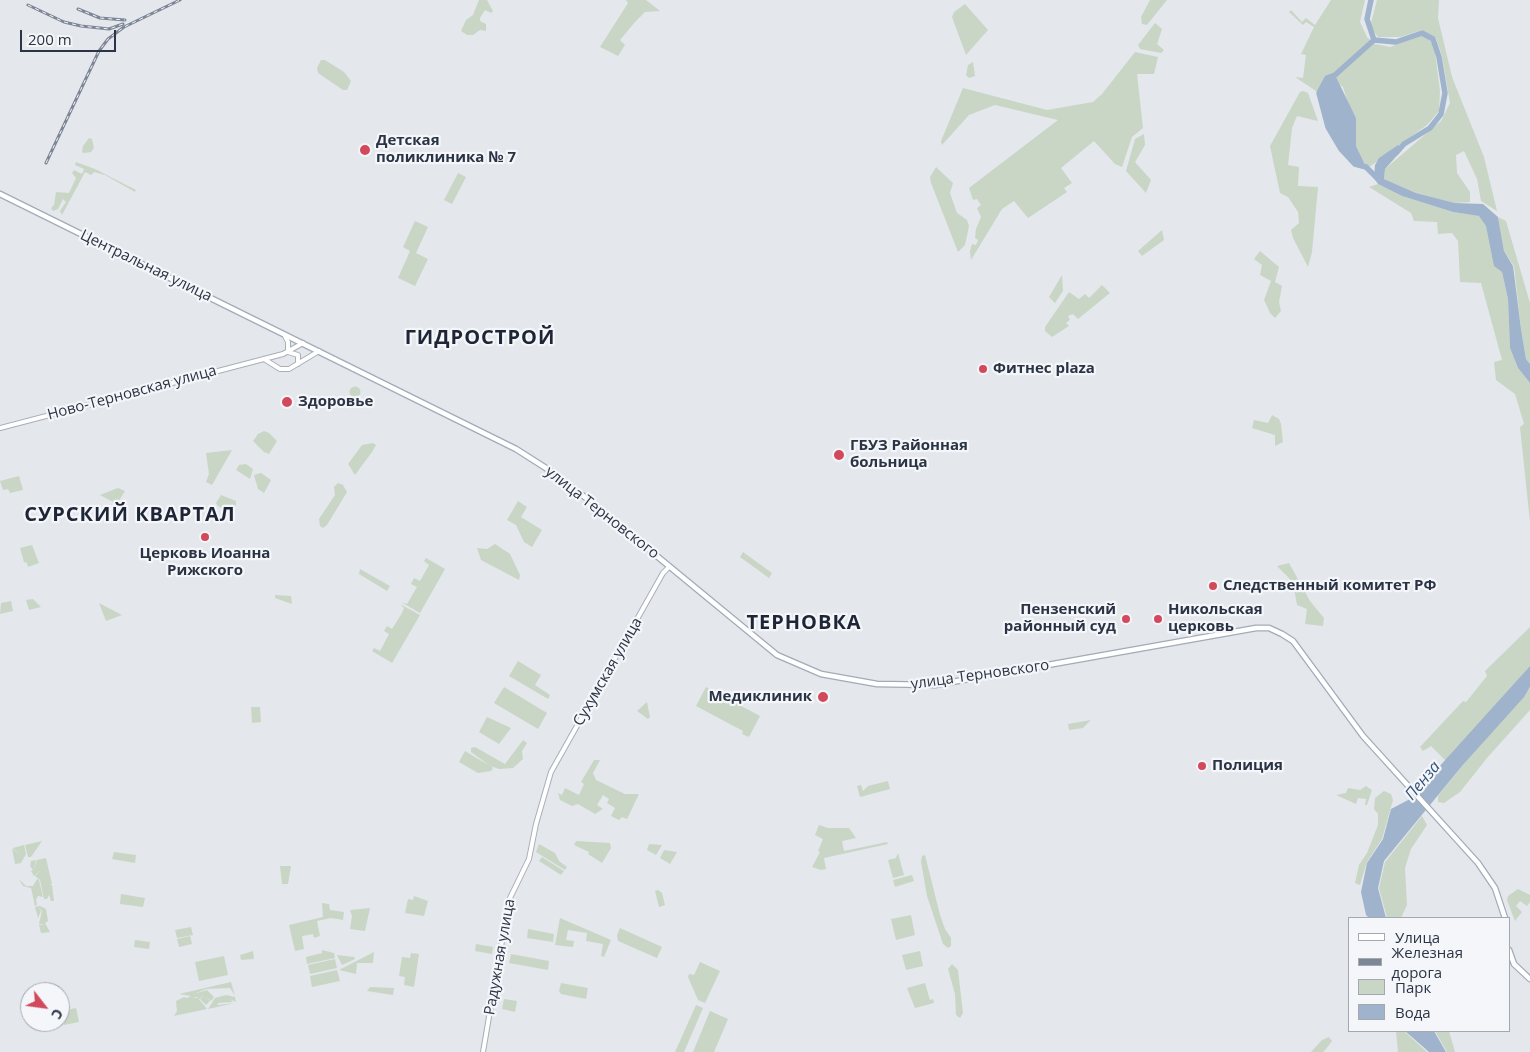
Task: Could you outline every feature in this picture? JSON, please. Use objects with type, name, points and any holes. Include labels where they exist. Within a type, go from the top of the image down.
[{"type":"main road","name":"Центральная улица","points":[[0,194],[292,338]]},
{"type":"main road","points":[[280,369],[278,361],[285,353],[288,342],[284,334]]},
{"type":"main road","name":"улица Терновского","points":[[292,338],[523,453],[559,477],[785,659],[821,674],[877,684],[935,685],[1216,634],[1269,628],[1293,641],[1363,736],[1490,879],[1499,897],[1505,917]]},
{"type":"main road","name":"Ново-Терновская улица","points":[[0,428],[285,353],[303,343]]},
{"type":"main road","points":[[264,358],[280,369],[289,369],[297,366],[319,351]]},
{"type":"main road","points":[[285,353],[298,355],[297,366]]},
{"type":"main road","name":"Сухумская улица","points":[[549,778],[663,573],[669,567]]},
{"type":"main road","name":"Радужная улица","points":[[483,1052],[510,897],[529,859],[549,778]]},
{"type":"main road","points":[[1510,953],[1514,964],[1530,979]]},
{"type":"green space","points":[[479,0],[487,0],[493,11],[491,13],[485,10],[480,18],[480,21],[486,24],[486,31],[480,30],[473,35],[467,35],[461,31],[466,20],[473,15]]},
{"type":"green space","points":[[626,0],[646,0],[660,11],[645,12],[635,22],[620,40],[625,45],[618,56],[600,47],[628,3]]},
{"type":"green space","points":[[1150,0],[1167,0],[1147,25],[1142,24],[1141,17]]},
{"type":"green space","points":[[1331,0],[1365,0],[1360,22],[1367,37],[1375,44],[1390,47],[1422,35],[1433,43],[1435,52],[1440,91],[1439,111],[1427,125],[1368,168],[1356,146],[1356,118],[1349,106],[1343,87],[1327,78],[1319,93],[1295,77],[1303,78],[1306,55],[1301,54],[1314,27],[1306,22],[1303,25],[1289,12],[1291,10],[1302,22],[1306,18],[1315,25]]},
{"type":"green space","points":[[1377,0],[1439,0],[1438,18],[1452,77],[1484,157],[1497,211],[1481,201],[1477,179],[1464,151],[1456,155],[1457,173],[1470,192],[1470,202],[1455,203],[1416,193],[1384,179],[1385,169],[1441,121],[1450,103],[1442,56],[1436,38],[1422,30],[1400,37],[1378,37],[1370,27]]},
{"type":"green space","points":[[965,4],[988,30],[966,55],[952,17],[954,12]]},
{"type":"green space","points":[[1155,23],[1162,29],[1157,44],[1164,50],[1161,53],[1140,49],[1138,45]]},
{"type":"green space","points":[[1135,52],[1158,57],[1154,74],[1137,74],[1143,128],[1132,137],[1122,167],[1115,164],[1094,141],[1061,168],[1072,183],[1064,188],[1067,192],[1028,218],[1014,201],[1002,209],[971,260],[970,251],[972,244],[976,245],[978,240],[975,238],[976,229],[981,217],[977,208],[981,205],[977,199],[973,200],[969,188],[1058,120],[995,105],[969,115],[942,145],[941,141],[963,88],[1047,110],[1093,102],[1102,94]]},
{"type":"green space","points":[[321,60],[325,60],[344,72],[351,81],[347,90],[343,90],[318,73],[317,68]]},
{"type":"green space","points":[[973,62],[975,76],[969,78],[966,75],[968,65]]},
{"type":"green space","points":[[1300,92],[1308,93],[1318,121],[1297,116],[1292,128],[1288,165],[1299,167],[1298,186],[1318,187],[1312,252],[1308,267],[1293,238],[1291,230],[1299,223],[1298,212],[1288,197],[1280,193],[1270,146]]},
{"type":"green space","points":[[1144,134],[1145,145],[1135,162],[1151,180],[1146,193],[1126,171],[1135,139]]},
{"type":"green space","points":[[89,138],[92,139],[94,148],[91,152],[84,153],[82,152],[83,146]]},
{"type":"green space","points":[[76,162],[95,169],[136,190],[135,192],[105,175],[94,172],[91,175],[85,172],[62,215],[60,211],[66,202],[63,199],[58,209],[53,211],[51,208],[54,205],[56,192],[69,193],[76,178],[72,173],[74,170],[82,174],[84,169],[75,165]]},
{"type":"green space","points":[[936,167],[953,183],[950,193],[957,213],[967,220],[969,226],[965,245],[958,252],[931,183],[930,177]]},
{"type":"green space","points":[[458,173],[466,177],[452,204],[444,200]]},
{"type":"green space","points":[[1378,184],[1402,196],[1453,212],[1480,216],[1486,226],[1502,272],[1508,299],[1510,348],[1518,368],[1530,383],[1530,522],[1520,427],[1524,424],[1515,394],[1496,380],[1494,362],[1502,360],[1481,283],[1460,282],[1458,241],[1452,233],[1438,234],[1437,222],[1414,221],[1411,213],[1369,187]]},
{"type":"green space","points":[[1498,217],[1506,221],[1530,303],[1530,364],[1526,359],[1521,329],[1514,266],[1504,251]]},
{"type":"green space","points":[[415,221],[428,227],[416,253],[428,259],[415,286],[398,278],[410,251],[403,247]]},
{"type":"green space","points":[[1162,230],[1164,240],[1142,256],[1138,251]]},
{"type":"green space","points":[[1260,251],[1279,267],[1275,282],[1282,286],[1279,302],[1281,311],[1275,318],[1270,313],[1264,300],[1271,281],[1260,275],[1262,265],[1254,259]]},
{"type":"green space","points":[[1062,275],[1063,291],[1055,303],[1049,297]]},
{"type":"green space","points":[[1102,285],[1110,293],[1078,319],[1073,314],[1068,316],[1070,320],[1066,323],[1069,326],[1052,337],[1045,331],[1045,327],[1069,292],[1079,299],[1085,294],[1089,298]]},
{"type":"green space","points":[[355,386],[361,392],[355,398],[349,392]]},
{"type":"green space","points":[[1272,415],[1279,419],[1283,442],[1275,446],[1275,435],[1252,428],[1254,420],[1268,423]]},
{"type":"green space","points":[[264,431],[277,441],[269,454],[264,452],[253,441],[258,434]]},
{"type":"green space","points":[[373,443],[376,445],[355,475],[348,464],[362,445]]},
{"type":"green space","points":[[232,450],[212,485],[206,482],[209,474],[206,453]]},
{"type":"green space","points":[[246,464],[253,469],[250,479],[236,470],[239,465]]},
{"type":"green space","points":[[261,473],[271,480],[264,493],[258,489],[254,475]]},
{"type":"green space","points":[[19,476],[23,490],[10,493],[8,489],[3,490],[0,481]]},
{"type":"green space","points":[[338,483],[343,485],[347,492],[327,525],[323,528],[320,526],[319,519],[335,495],[334,487]]},
{"type":"green space","points":[[118,488],[125,491],[117,504],[100,495]]},
{"type":"green space","points":[[221,495],[236,501],[236,505],[229,512],[216,503]]},
{"type":"green space","points":[[518,501],[527,507],[521,517],[542,530],[532,547],[524,542],[516,525],[507,520]]},
{"type":"green space","points":[[495,544],[510,554],[520,575],[519,580],[481,560],[477,548],[487,549]]},
{"type":"green space","points":[[32,545],[39,563],[28,567],[27,563],[24,562],[20,548]]},
{"type":"green space","points":[[743,552],[772,573],[769,578],[740,557]]},
{"type":"green space","points":[[426,558],[445,569],[420,613],[401,602],[407,604],[417,587],[411,584],[414,578],[420,581],[429,565],[424,561]]},
{"type":"green space","points":[[1289,563],[1310,601],[1324,618],[1323,626],[1305,624],[1307,609],[1297,605],[1294,588],[1289,578],[1277,566]]},
{"type":"green space","points":[[360,569],[390,586],[387,591],[359,574]]},
{"type":"green space","points":[[275,595],[291,596],[292,604],[275,598]]},
{"type":"green space","points":[[33,599],[41,607],[29,610],[26,600]]},
{"type":"green space","points":[[11,601],[13,611],[0,614],[1,603]]},
{"type":"green space","points":[[99,603],[122,615],[106,621]]},
{"type":"green space","points":[[400,604],[420,615],[392,663],[372,651],[374,648],[380,651],[389,634],[384,631],[387,626],[392,629],[402,613],[404,608]]},
{"type":"green space","points":[[1530,627],[1530,666],[1446,761],[1431,746],[1423,751],[1420,747],[1463,701],[1466,702],[1487,676],[1485,671]]},
{"type":"green space","points":[[518,661],[541,675],[535,685],[550,695],[548,699],[509,676]]},
{"type":"green space","points":[[504,687],[547,713],[538,729],[494,703]]},
{"type":"green space","points":[[706,687],[760,716],[749,737],[742,734],[743,731],[696,706]]},
{"type":"green space","points":[[1530,688],[1530,710],[1487,758],[1460,792],[1444,803],[1438,802],[1438,796],[1462,766]]},
{"type":"green space","points":[[647,702],[650,717],[648,719],[637,711]]},
{"type":"green space","points":[[251,707],[260,707],[261,722],[252,723]]},
{"type":"green space","points":[[487,717],[511,728],[499,744],[479,732]]},
{"type":"green space","points":[[1091,720],[1083,728],[1069,730],[1068,724]]},
{"type":"green space","points":[[523,740],[527,743],[522,751],[523,759],[513,768],[499,769],[491,766],[493,768],[491,771],[478,773],[459,762],[465,751],[490,766],[471,752],[471,748],[475,747],[505,764]]},
{"type":"green space","points":[[594,760],[600,760],[593,773],[596,780],[625,794],[639,794],[627,819],[622,817],[619,820],[611,816],[615,808],[607,803],[609,799],[603,795],[597,805],[603,809],[595,814],[578,804],[572,806],[560,800],[558,793],[562,795],[565,788],[579,795],[584,784],[581,782]]},
{"type":"green space","points":[[888,781],[890,789],[860,797],[857,786],[861,785],[863,791],[868,786]]},
{"type":"green space","points":[[1366,786],[1372,790],[1367,805],[1365,805],[1366,799],[1358,798],[1356,804],[1336,795],[1346,793],[1348,788],[1360,790]]},
{"type":"green space","points":[[1384,791],[1391,794],[1393,800],[1382,839],[1367,862],[1360,885],[1355,883],[1359,865],[1367,853],[1378,825],[1378,814],[1374,809],[1375,798]]},
{"type":"green space","points":[[1422,816],[1427,825],[1411,849],[1405,868],[1407,905],[1401,917],[1387,917],[1379,888],[1385,862]]},
{"type":"green space","points":[[819,825],[828,828],[849,828],[856,838],[842,841],[844,851],[887,842],[888,844],[824,858],[826,869],[821,870],[812,867],[820,852],[818,851],[823,839],[815,835]]},
{"type":"green space","points":[[42,841],[31,857],[28,857],[25,845]]},
{"type":"green space","points":[[576,841],[610,843],[611,848],[602,863],[588,854],[589,852],[574,845]]},
{"type":"green space","points":[[539,844],[555,853],[559,861],[567,867],[565,870],[536,852]]},
{"type":"green space","points":[[649,844],[662,845],[656,855],[647,850]]},
{"type":"green space","points":[[24,845],[26,854],[21,863],[15,864],[12,848],[21,856],[13,848]]},
{"type":"green space","points":[[664,850],[677,852],[670,864],[660,858]]},
{"type":"green space","points":[[114,852],[136,855],[135,863],[112,859]]},
{"type":"green space","points":[[898,853],[904,875],[893,878],[888,860],[896,858]]},
{"type":"green space","points":[[925,855],[940,915],[945,929],[951,938],[951,946],[948,948],[943,944],[927,896],[921,862],[922,856]]},
{"type":"green space","points":[[542,857],[564,871],[561,875],[539,861]]},
{"type":"green space","points":[[46,858],[52,884],[49,885],[52,885],[54,901],[51,901],[49,895],[47,899],[44,899],[40,880],[35,876],[42,869],[34,876],[30,866],[31,861],[36,860],[34,869],[37,860]]},
{"type":"green space","points":[[280,866],[291,866],[288,884],[282,884]]},
{"type":"green space","points":[[912,875],[914,881],[895,887],[893,880]]},
{"type":"green space","points":[[19,879],[26,886],[33,886],[37,879],[39,880],[43,897],[38,896],[36,900],[37,905],[35,906],[31,888],[23,886]]},
{"type":"green space","points":[[1518,889],[1530,895],[1530,902],[1527,906],[1520,901],[1516,906],[1522,912],[1515,921],[1507,900],[1508,896]]},
{"type":"green space","points":[[658,890],[662,893],[665,905],[659,907],[655,891]]},
{"type":"green space","points":[[121,894],[145,898],[143,907],[120,904]]},
{"type":"green space","points":[[414,896],[428,901],[424,916],[405,913],[408,899],[413,900]]},
{"type":"green space","points":[[322,903],[329,904],[330,910],[344,912],[343,920],[331,918],[317,921],[320,936],[314,938],[313,934],[302,936],[304,949],[295,951],[289,925],[323,917]]},
{"type":"green space","points":[[40,906],[46,909],[48,921],[45,923],[50,932],[41,933],[39,925],[45,925],[39,924],[42,911],[38,907],[41,911],[38,918],[35,907]]},
{"type":"green space","points":[[370,908],[365,931],[350,929],[352,916],[350,910]]},
{"type":"green space","points":[[911,915],[915,935],[896,940],[891,919]]},
{"type":"green space","points":[[560,918],[611,940],[604,957],[601,956],[603,944],[586,941],[587,933],[568,930],[566,940],[574,941],[573,947],[555,945]]},
{"type":"green space","points":[[191,927],[193,935],[177,938],[175,930]]},
{"type":"green space","points":[[620,928],[662,947],[657,958],[618,941],[617,935]]},
{"type":"green space","points":[[528,929],[554,934],[553,942],[527,938]]},
{"type":"green space","points":[[190,936],[192,944],[179,947],[177,939]]},
{"type":"green space","points":[[135,940],[150,942],[149,949],[134,947]]},
{"type":"green space","points":[[476,944],[493,947],[492,954],[475,951]]},
{"type":"green space","points":[[322,950],[334,953],[335,958],[307,964],[306,957],[322,953]]},
{"type":"green space","points":[[253,951],[254,959],[241,960],[240,955]]},
{"type":"green space","points":[[920,951],[923,966],[906,970],[902,955]]},
{"type":"green space","points":[[374,952],[373,963],[357,963],[356,974],[339,970]]},
{"type":"green space","points":[[411,953],[419,954],[414,987],[404,985],[405,977],[399,976],[402,957],[410,958]]},
{"type":"green space","points":[[511,954],[549,961],[548,970],[509,963]]},
{"type":"green space","points":[[337,955],[354,957],[355,959],[342,965]]},
{"type":"green space","points":[[224,956],[228,975],[199,981],[195,962]]},
{"type":"green space","points":[[335,959],[337,968],[310,974],[308,965]]},
{"type":"green space","points":[[700,962],[720,971],[705,1003],[698,1000],[688,977],[689,974],[694,975]]},
{"type":"green space","points":[[952,964],[958,970],[963,1013],[960,1018],[956,1015],[955,994],[948,969]]},
{"type":"green space","points":[[337,970],[340,981],[312,987],[310,976]]},
{"type":"green space","points":[[231,982],[235,996],[230,988],[206,989],[194,994],[207,990],[214,997],[211,1001],[206,997],[210,1001],[206,1005],[200,999],[205,994],[198,998],[207,1009],[174,1016],[177,1011],[176,1001],[184,997],[189,999],[187,998],[191,996],[179,994]]},
{"type":"green space","points":[[561,983],[588,988],[586,999],[561,994],[559,991]]},
{"type":"green space","points":[[925,983],[930,1000],[933,999],[934,1003],[915,1008],[907,988]]},
{"type":"green space","points":[[370,987],[394,988],[393,995],[367,991]]},
{"type":"green space","points":[[226,995],[235,997],[236,1002],[230,999],[233,1002],[218,1003],[218,1005],[235,1003],[208,1009],[215,998]]},
{"type":"green space","points":[[504,999],[517,1001],[515,1012],[502,1009]]},
{"type":"green space","points":[[696,1005],[703,1008],[684,1052],[675,1052]]},
{"type":"green space","points":[[76,1008],[79,1022],[70,1024],[70,1009]]},
{"type":"green space","points":[[710,1011],[728,1019],[714,1052],[693,1052]]},
{"type":"green space","points":[[1396,1032],[1405,1032],[1427,1052],[1398,1052]]},
{"type":"green space","points":[[1436,1032],[1449,1032],[1455,1052],[1447,1052]]},
{"type":"green space","points":[[1329,1037],[1332,1041],[1323,1052],[1311,1052],[1322,1040]]},
{"type":"water","points":[[1335,75],[1356,118],[1356,146],[1366,167],[1355,164],[1341,149],[1328,127],[1319,93],[1327,78]]},
{"type":"water","points":[[1398,145],[1402,150],[1385,169],[1384,179],[1416,193],[1455,203],[1483,204],[1498,217],[1504,251],[1513,266],[1526,359],[1530,364],[1530,383],[1518,368],[1510,348],[1508,299],[1502,272],[1494,266],[1486,226],[1479,216],[1453,212],[1402,196],[1378,184],[1374,178],[1375,165],[1379,158]]},
{"type":"water","points":[[1530,666],[1530,687],[1524,697],[1462,766],[1384,861],[1378,888],[1386,917],[1368,917],[1361,892],[1367,863],[1383,839],[1391,809],[1410,799]]},
{"type":"water","points":[[1406,1032],[1435,1032],[1446,1052],[1429,1052]]},
{"type":"waterway","name":"Пенза","points":[[1371,0],[1367,19],[1374,40]]},
{"type":"waterway","points":[[1379,180],[1366,167],[1355,164],[1341,149],[1328,127],[1319,93],[1327,78],[1335,75],[1374,40],[1396,42],[1422,33],[1433,39],[1439,57],[1445,93],[1441,114],[1430,128],[1404,144],[1396,153]]},
{"type":"railway","points":[[46,163],[99,51],[108,39],[124,27],[180,0]]},
{"type":"railway","points":[[28,5],[64,22],[81,26],[109,29],[123,24]]},
{"type":"railway","points":[[78,9],[100,18],[125,20]]},
{"type":"place","name":"Детская поликлиника № 7","points":[[365,150]]},
{"type":"place","name":"Фитнес plaza","points":[[983,369]]},
{"type":"place","name":"Здоровье","points":[[287,402]]},
{"type":"place","name":"ГБУЗ Районная больница","points":[[839,455]]},
{"type":"place","name":"Церковь Иоанна Рижского","points":[[205,537]]},
{"type":"place","name":"Следственный комитет РФ","points":[[1213,586]]},
{"type":"place","name":"Пензенский районный суд","points":[[1126,619]]},
{"type":"place","name":"Никольская церковь","points":[[1158,619]]},
{"type":"place","name":"Медиклиник","points":[[823,697]]},
{"type":"place","name":"Полиция","points":[[1202,766]]},
{"type":"district","name":"ГИДРОСТРОЙ","points":[[480,338]]},
{"type":"district","name":"СУРСКИЙ КВАРТАЛ","points":[[130,515]]},
{"type":"district","name":"ТЕРНОВКА","points":[[804,623]]}]
